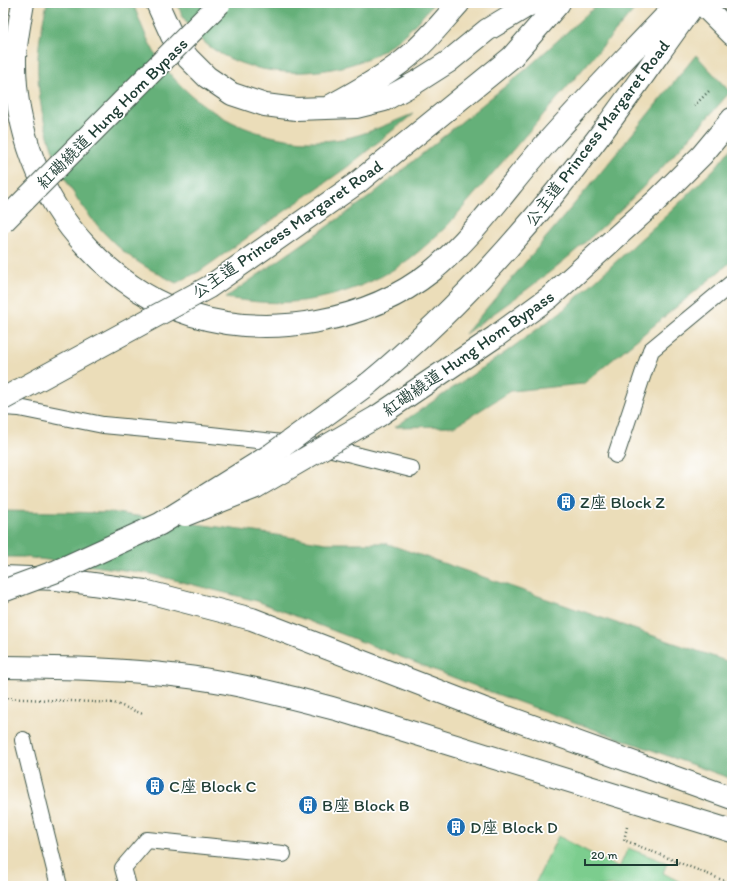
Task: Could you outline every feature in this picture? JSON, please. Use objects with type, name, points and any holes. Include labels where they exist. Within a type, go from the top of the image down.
[{"type":"main road","points":[[23,3],[15,58],[18,98],[25,134],[40,176],[54,205],[90,251],[104,265],[132,288],[160,303],[192,315],[234,324],[288,324],[323,320],[357,312],[396,294],[430,272],[463,242],[549,139],[678,3]]},
{"type":"main road","points":[[157,3],[172,36],[188,58],[207,77],[232,94],[265,105],[296,109],[356,106],[384,100],[401,92],[448,62],[487,30],[532,3]]},
{"type":"main road","name":"紅磡繞道 Hung Hom Bypass","points":[[3,222],[220,3]]},
{"type":"main road","points":[[329,107],[378,79],[403,61],[425,41],[458,3]]},
{"type":"main road","name":"公主道 Princess Margaret Road","points":[[11,403],[209,287],[357,183],[512,57],[559,3]]},
{"type":"main road","name":"公主道 Princess Margaret Road","points":[[3,591],[57,571],[160,524],[253,466],[319,421],[368,384],[420,339],[490,268],[570,174],[695,3]]},
{"type":"main road","points":[[701,3],[732,34]]},
{"type":"main road","name":"紅磡繞道 Hung Hom Bypass","points":[[160,524],[256,487],[273,478],[378,416],[495,337],[550,297],[608,246],[702,155],[732,119]]},
{"type":"main road","points":[[3,577],[57,579],[144,591],[252,619],[482,708],[732,798]]},
{"type":"main road","points":[[3,667],[65,668],[171,676],[214,681],[274,692],[339,710],[732,831]]},
{"type":"lane","points":[[616,455],[651,350],[732,283]]},
{"type":"lane","points":[[3,386],[11,403]]},
{"type":"lane","points":[[3,407],[11,403],[103,425],[328,448],[410,469]]},
{"type":"lane","points":[[23,740],[59,886]]},
{"type":"lane","points":[[128,886],[123,868],[147,840],[284,854]]},
{"type":"path","points":[[694,106],[710,90]]},
{"type":"path","points":[[3,698],[114,703],[143,714]]},
{"type":"path","points":[[635,800],[624,840],[732,884]]},
{"type":"green space","points":[[47,3],[82,3],[83,6],[100,3],[133,3],[154,52],[174,79],[193,97],[215,112],[238,125],[262,134],[288,139],[314,141],[341,139],[368,132],[413,114],[346,168],[200,271],[176,283],[135,260],[102,231],[85,210],[70,187],[58,163],[48,137],[38,84],[38,57],[41,30]]},
{"type":"green space","points":[[177,3],[434,3],[400,39],[375,55],[350,65],[321,71],[292,72],[263,69],[235,61],[211,48],[191,28]]},
{"type":"green space","points":[[599,3],[640,3],[447,226],[417,253],[404,263],[374,280],[341,293],[324,297],[274,303],[225,298],[368,198],[525,70]]},
{"type":"green space","points":[[696,55],[730,92],[658,172],[601,228],[524,292],[465,334],[607,165]]},
{"type":"green space","points":[[732,147],[732,261],[583,384],[511,391],[455,426],[395,427],[506,352],[562,311],[668,214],[715,168]]},
{"type":"green space","points":[[3,511],[115,513],[326,543],[385,543],[732,663],[732,779],[488,691],[257,601],[147,573],[24,557],[3,557]]},
{"type":"green space","points":[[558,836],[619,868],[628,848],[667,863],[663,873],[688,886],[534,886]]},
{"type":"place","name":"Z座 Block Z","points":[[566,502]]},
{"type":"place","name":"C座 Block C","points":[[155,786]]},
{"type":"place","name":"B座 Block B","points":[[308,805]]},
{"type":"place","name":"D座 Block D","points":[[456,827]]}]
